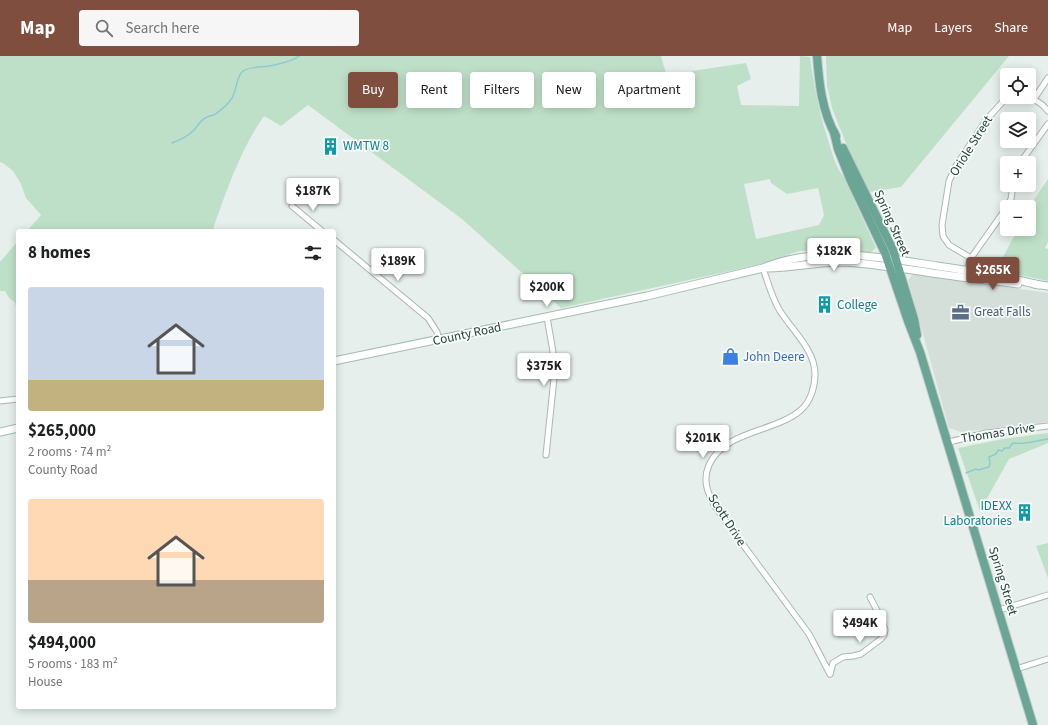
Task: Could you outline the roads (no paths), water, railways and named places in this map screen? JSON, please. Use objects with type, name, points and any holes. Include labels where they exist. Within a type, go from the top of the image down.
[{"type":"main road","name":"Spring Street","points":[[817,56],[820,89],[838,149],[888,263],[920,352],[949,442],[1034,725]]},
{"type":"main road","name":"Spring Street","points":[[834,132],[893,250],[914,319],[920,352]]},
{"type":"main road","name":"County Road","points":[[336,361],[647,296],[764,268],[778,262],[809,256],[838,255],[888,263],[899,268],[965,278],[1048,286]]},
{"type":"main road","name":"County Road","points":[[888,263],[896,260],[967,270],[1023,280],[1038,285]]},
{"type":"main road","points":[[0,432],[16,428]]},
{"type":"street","points":[[1036,92],[1048,78]]},
{"type":"street","points":[[1036,101],[1045,107],[1048,111]]},
{"type":"street","name":"Oriole Street","points":[[971,258],[949,245],[943,236],[942,225],[949,181],[956,166],[987,118],[1001,104]]},
{"type":"street","points":[[1025,156],[1048,124]]},
{"type":"street","points":[[292,206],[320,229]]},
{"type":"street","points":[[965,278],[971,258],[1000,217]]},
{"type":"street","points":[[336,242],[428,318],[437,332],[439,340]]},
{"type":"street","name":"Scott Drive","points":[[764,268],[772,296],[779,310],[812,359],[815,373],[813,389],[808,402],[802,409],[792,416],[740,438],[723,447],[713,458],[707,471],[706,482],[709,496],[716,508],[809,634],[830,674],[833,663],[843,657],[861,654],[884,635],[885,630],[882,620],[870,597]]},
{"type":"street","points":[[546,455],[554,369],[553,352],[547,317]]},
{"type":"street","points":[[0,401],[16,399]]},
{"type":"street","name":"Thomas Drive","points":[[949,442],[986,433],[1048,426]]},
{"type":"street","points":[[1000,610],[1048,595]]},
{"type":"street","points":[[1016,669],[1048,659]]},
{"type":"waterway","points":[[172,143],[188,135],[203,119],[214,115],[226,105],[234,95],[239,76],[243,71],[250,68],[280,64],[299,56]]},
{"type":"waterway","points":[[966,473],[976,469],[978,470],[989,467],[989,457],[996,454],[998,450],[1002,451],[1005,448],[1009,448],[1013,443],[1027,443],[1048,439]]},
{"type":"place","name":"WMTW 8","points":[[330,146]]},
{"type":"place","name":"College","points":[[824,305]]},
{"type":"place","name":"Great Falls","points":[[961,312]]},
{"type":"place","name":"John Deere","points":[[730,357]]},
{"type":"place","name":"IDEXX Laboratories","points":[[1025,513]]}]
